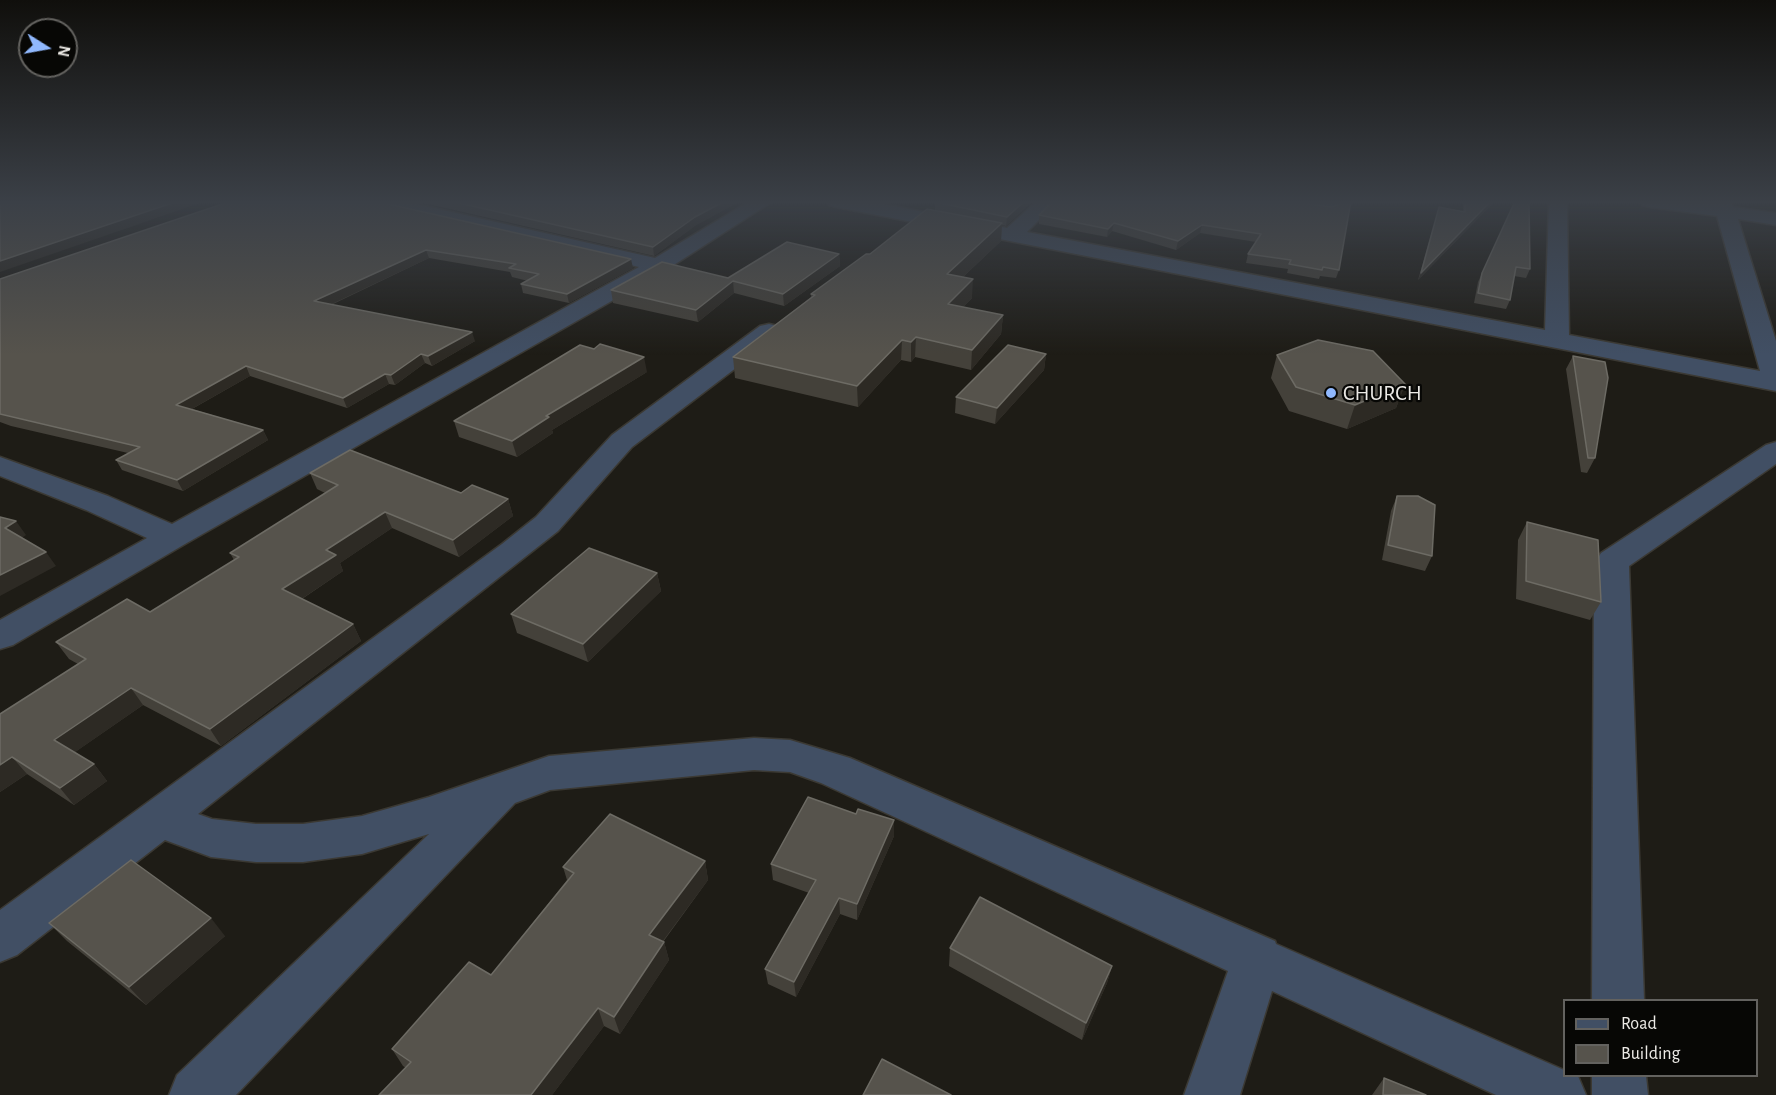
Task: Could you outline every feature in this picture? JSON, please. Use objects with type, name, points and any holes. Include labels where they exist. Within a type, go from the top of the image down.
[{"type":"street","points":[[601,252],[658,265]]},
{"type":"street","points":[[0,636],[679,252]]},
{"type":"street","points":[[1095,252],[1776,382],[1737,252]]},
{"type":"street","points":[[1557,341],[1558,252]]},
{"type":"street","points":[[0,939],[514,551],[547,524],[622,441],[791,314]]},
{"type":"street","points":[[1618,999],[1611,572],[1613,561],[1776,451]]},
{"type":"street","points":[[0,465],[97,503],[172,537]]},
{"type":"street","points":[[161,819],[211,838],[256,843],[303,843],[362,835],[429,815],[506,786],[549,773],[754,754],[790,756],[834,770],[1558,1095]]},
{"type":"street","points":[[198,1095],[506,786]]},
{"type":"street","points":[[1212,1095],[1257,958]]},
{"type":"street","points":[[1619,1077],[1620,1095]]},
{"type":"building","points":[[0,252],[26,252],[0,261]]},
{"type":"building","points":[[80,252],[421,252],[314,301],[472,332],[428,356],[421,354],[391,375],[385,374],[343,398],[246,366],[176,405],[263,430],[177,480],[116,460],[140,447],[0,414],[0,279]]},
{"type":"building","points":[[439,252],[601,252],[631,259],[567,294],[521,284],[539,274],[509,268],[516,264]]},
{"type":"building","points":[[770,252],[839,254],[783,294],[733,281],[696,310],[611,290],[662,262],[728,278]]},
{"type":"building","points":[[872,252],[971,252],[947,274],[973,279],[948,304],[1003,315],[972,350],[916,337],[911,342],[902,340],[857,386],[733,357],[815,295],[811,294],[866,254]]},
{"type":"building","points":[[1249,252],[1342,252],[1339,270],[1323,267],[1322,270],[1289,264],[1291,260],[1248,254]]},
{"type":"building","points":[[1427,252],[1441,252],[1421,273]]},
{"type":"building","points":[[1492,252],[1530,252],[1530,269],[1516,267],[1510,300],[1478,293],[1482,273]]},
{"type":"building","points":[[1318,340],[1373,351],[1405,384],[1355,405],[1296,387],[1277,355]]},
{"type":"building","points":[[600,344],[644,357],[546,416],[549,417],[512,441],[454,421],[580,345],[594,349]]},
{"type":"building","points":[[1008,345],[1046,354],[997,408],[956,397]]},
{"type":"building","points":[[1573,356],[1605,362],[1608,378],[1595,458],[1588,458]]},
{"type":"building","points":[[350,450],[461,493],[472,485],[508,499],[453,540],[385,512],[326,550],[336,555],[282,589],[353,624],[210,729],[131,688],[54,740],[94,764],[60,788],[12,757],[0,765],[0,714],[86,659],[56,642],[127,599],[150,612],[239,557],[230,553],[338,485],[310,473]]},
{"type":"building","points":[[1397,496],[1418,496],[1435,505],[1432,556],[1388,545]]},
{"type":"building","points":[[0,517],[16,521],[5,528],[46,552],[0,575]]},
{"type":"building","points":[[1527,522],[1598,540],[1601,602],[1526,581]]},
{"type":"building","points":[[589,548],[657,573],[583,644],[511,614]]},
{"type":"building","points":[[808,797],[856,814],[858,809],[894,820],[857,904],[839,898],[794,982],[765,969],[816,880],[771,864]]},
{"type":"building","points":[[610,814],[705,861],[649,935],[664,942],[614,1017],[598,1008],[531,1095],[379,1095],[411,1062],[392,1049],[469,962],[491,975],[574,873],[563,867]]},
{"type":"building","points":[[131,860],[211,918],[129,987],[49,923]]},
{"type":"building","points":[[980,897],[1112,966],[1086,1023],[950,948]]},
{"type":"building","points":[[882,1059],[951,1095],[863,1095]]},
{"type":"building","points":[[1384,1078],[1426,1095],[1383,1095]]},
{"type":"place","name":"CHURCH","points":[[1331,393]]}]
